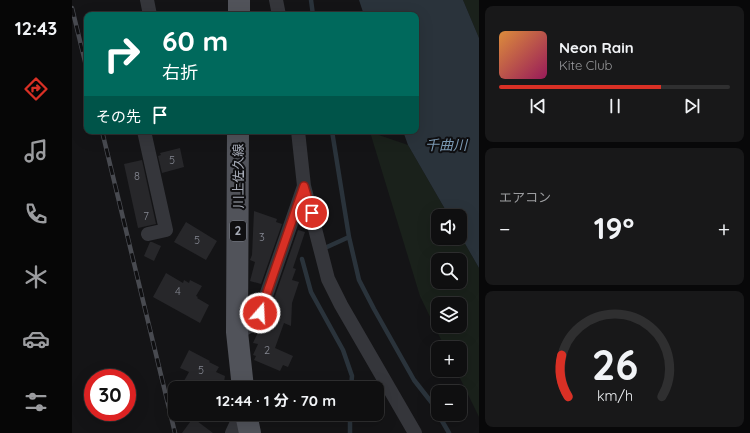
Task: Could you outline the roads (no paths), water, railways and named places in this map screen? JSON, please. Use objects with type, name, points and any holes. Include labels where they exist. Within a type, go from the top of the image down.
[{"type":"main road","points":[[239,0],[239,12]]},
{"type":"main road","name":"川上佐久線","points":[[238,134],[238,332],[242,381]]},
{"type":"main road","points":[[247,421],[250,433]]},
{"type":"street","points":[[147,0],[149,12]]},
{"type":"street","points":[[276,0],[278,12]]},
{"type":"street","points":[[145,134],[166,230],[148,234]]},
{"type":"street","points":[[298,134],[304,186],[328,279],[415,433]]},
{"type":"street","points":[[238,332],[248,328],[260,313],[304,186]]},
{"type":"street","points":[[232,433],[238,421]]},
{"type":"water","name":"千曲川","points":[[359,0],[463,0],[479,38],[479,268],[466,245],[467,245],[467,209],[445,209],[408,145],[404,134],[419,134],[419,12],[363,12]]},
{"type":"waterway","points":[[311,0],[313,12]]},
{"type":"waterway","points":[[332,134],[349,237],[359,280],[414,380],[431,402]]},
{"type":"waterway","points":[[327,247],[349,237]]},
{"type":"waterway","points":[[302,259],[311,292],[343,350],[352,376],[352,381]]},
{"type":"waterway","points":[[350,421],[350,433]]},
{"type":"waterway","points":[[442,421],[449,433]]},
{"type":"railway","points":[[72,8],[84,58]]},
{"type":"railway","points":[[103,134],[175,433]]}]
